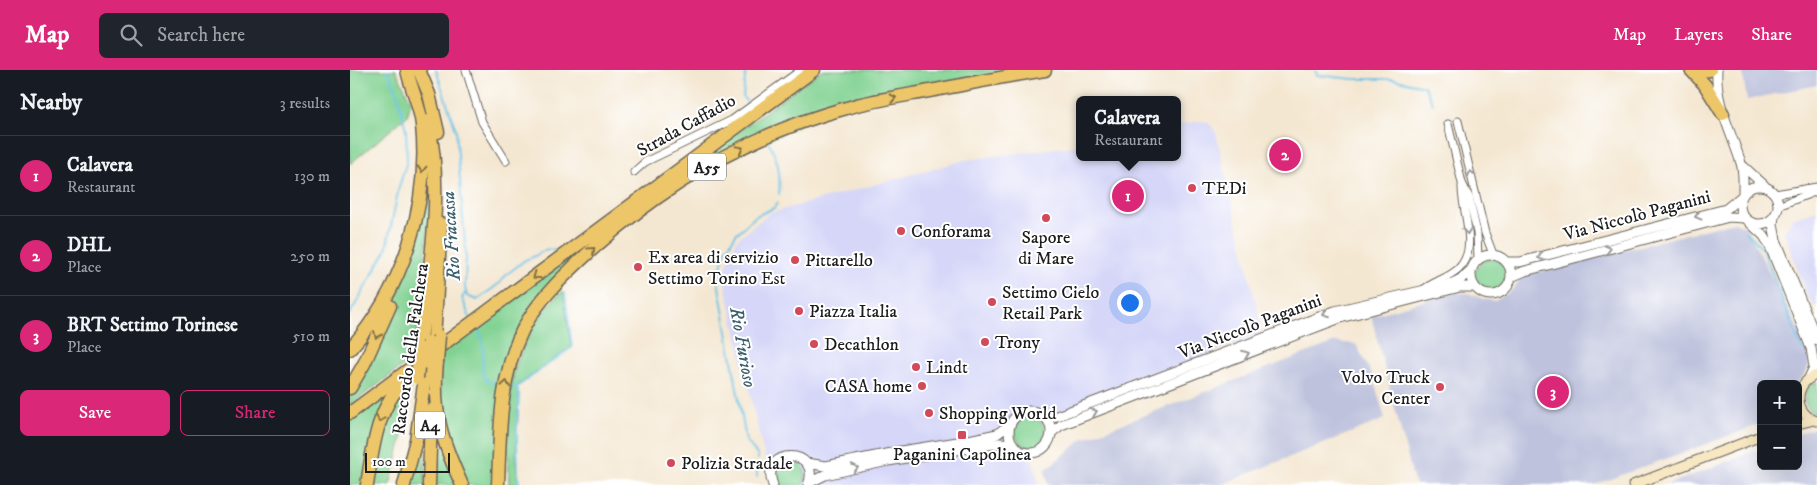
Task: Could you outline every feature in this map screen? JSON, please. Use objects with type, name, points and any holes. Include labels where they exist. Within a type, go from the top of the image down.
[{"type":"highway","points":[[350,388],[364,364],[400,282],[421,191],[422,142],[420,111],[408,70]]},
{"type":"highway","name":"Raccordo della Falchera","points":[[408,70],[420,92],[425,107],[435,169],[431,341]]},
{"type":"highway","name":"Raccordo della Falchera","points":[[404,485],[416,440],[428,369],[440,268],[443,174],[437,127],[419,70]]},
{"type":"highway","name":"A55","points":[[367,485],[375,436],[386,402],[413,371],[459,333],[814,70]]},
{"type":"highway","name":"A55","points":[[504,485],[504,460],[500,432],[503,399],[508,373],[518,342],[532,314],[550,292],[593,249],[634,215],[676,186],[749,144],[790,126],[852,106],[1045,70]]},
{"type":"highway","points":[[1691,70],[1705,85],[1723,114]]},
{"type":"highway","points":[[1698,70],[1710,70]]},
{"type":"highway","points":[[350,349],[382,305],[400,268],[410,240]]},
{"type":"highway","points":[[350,412],[459,333]]},
{"type":"highway","name":"A4","points":[[429,485],[428,369],[431,341]]},
{"type":"highway","points":[[428,369],[435,396],[438,421],[448,454],[462,485]]},
{"type":"highway","name":"Raccordo della Falchera","points":[[396,485],[428,369]]},
{"type":"highway","points":[[498,485],[500,432]]},
{"type":"main road","points":[[1802,386],[1813,377]]},
{"type":"main road","points":[[1802,409],[1816,420]]},
{"type":"main road","points":[[1802,423],[1816,420]]},
{"type":"main road","points":[[1633,485],[1757,436]]},
{"type":"street","points":[[466,70],[482,122],[506,161]]},
{"type":"street","name":"Strada Caffadio","points":[[634,172],[645,162],[732,120],[801,70]]},
{"type":"street","points":[[1718,70],[1718,91],[1723,114],[1742,164],[1753,177],[1775,194],[1778,206],[1773,224],[1776,240],[1817,340]]},
{"type":"street","points":[[1458,121],[1485,233],[1493,254]]},
{"type":"street","points":[[1448,124],[1462,183],[1469,197],[1477,233],[1478,259]]},
{"type":"street","points":[[1742,164],[1742,195],[1739,206],[1747,220],[1764,236],[1769,244],[1811,348],[1814,367],[1813,377]]},
{"type":"street","points":[[1424,289],[1447,277],[1459,268],[1466,257],[1469,242],[1462,198],[1462,183]]},
{"type":"street","points":[[1742,195],[1753,186],[1765,186]]},
{"type":"street","points":[[1775,194],[1817,189]]},
{"type":"street","points":[[1778,206],[1817,189]]},
{"type":"street","name":"Via Niccolò Paganini","points":[[1507,262],[1520,262],[1726,209],[1742,195]]},
{"type":"street","points":[[1747,220],[1762,224],[1768,222],[1774,216]]},
{"type":"street","name":"Via Niccolò Paganini","points":[[1511,277],[1525,271],[1729,217],[1747,220]]},
{"type":"street","points":[[1493,254],[1507,262],[1511,277],[1505,290],[1493,295],[1480,292],[1475,287],[1472,282],[1471,270],[1482,256],[1493,254]]},
{"type":"street","name":"Via Niccolò Paganini","points":[[1041,414],[1050,417],[1057,416],[1336,311],[1451,284],[1466,276],[1471,270]]},
{"type":"street","name":"Via Niccolò Paganini","points":[[1051,433],[1061,425],[1340,318],[1460,287],[1475,287]]},
{"type":"street","points":[[806,463],[826,466],[997,434],[1010,424],[1014,418],[1026,411],[1041,414],[1050,426],[1051,433],[1045,446],[1036,452],[1023,452],[1013,444],[1010,438],[1010,424]]},
{"type":"street","points":[[808,484],[824,475],[888,461],[1000,443],[1013,444]]},
{"type":"street","points":[[773,485],[771,471],[775,462],[780,458],[791,455],[802,459],[806,463],[810,476],[808,484]]},
{"type":"shaded area","points":[[1742,70],[1817,70],[1817,85],[1747,100]]},
{"type":"shaded area","name":"Settimo Cielo Retail Park","points":[[1200,121],[1207,122],[1216,133],[1262,330],[1258,335],[1062,412],[1048,413],[1020,410],[1005,425],[1010,448],[1033,461],[1039,485],[771,485],[723,275],[737,239],[770,213],[965,160],[1076,145],[1076,161],[1181,161],[1181,124]]},
{"type":"shaded area","points":[[1817,210],[1817,306],[1815,307],[1808,298],[1784,231],[1793,218]]},
{"type":"shaded area","points":[[1734,222],[1746,227],[1809,350],[1809,363],[1806,373],[1800,380],[1757,380],[1757,425],[1594,485],[1415,485],[1371,316],[1452,293],[1468,293],[1495,301],[1511,291],[1523,276]]},
{"type":"shaded area","points":[[1335,342],[1356,344],[1373,377],[1385,419],[1220,485],[1048,485],[1045,470],[1083,439]]},
{"type":"shaded area","points":[[1817,427],[1817,485],[1666,485],[1757,451],[1757,470],[1802,470],[1802,433]]},
{"type":"green space","points":[[350,70],[396,70],[411,102],[407,116],[350,164]]},
{"type":"green space","points":[[822,70],[1013,70],[839,107],[654,193]]},
{"type":"green space","points":[[428,158],[430,178],[428,227],[415,357],[350,405],[350,393],[388,318],[411,257],[420,215]]},
{"type":"green space","points":[[621,218],[522,322],[494,485],[465,485],[441,424],[440,355],[482,321]]},
{"type":"green space","points":[[1491,259],[1497,260],[1502,264],[1506,269],[1506,281],[1502,286],[1497,290],[1491,291],[1485,290],[1480,286],[1476,281],[1475,275],[1476,269],[1480,264],[1485,260]]},
{"type":"green space","points":[[563,291],[571,347],[517,386],[519,394],[516,461],[519,485],[509,485],[509,403],[517,364],[524,345],[537,321]]},
{"type":"green space","points":[[412,376],[402,439],[390,485],[371,485],[386,410]]},
{"type":"green space","points":[[1817,381],[1817,415],[1811,412],[1805,403],[1805,393]]},
{"type":"green space","points":[[392,387],[364,485],[350,485],[350,418]]},
{"type":"green space","points":[[1030,417],[1036,418],[1044,426],[1044,438],[1036,446],[1030,447],[1024,446],[1016,438],[1015,432],[1016,426],[1024,418]]},
{"type":"green space","points":[[423,426],[425,426],[425,485],[409,485]]},
{"type":"green space","points":[[435,428],[459,485],[434,485]]},
{"type":"green space","points":[[789,460],[798,463],[804,468],[806,476],[803,485],[779,485],[776,477],[777,469],[785,461]]},
{"type":"waterway","points":[[350,314],[386,250],[399,187],[407,161],[406,130],[397,91],[387,70]]},
{"type":"waterway","name":"Rio Fracassa","points":[[436,70],[456,130],[466,256],[465,288],[467,296],[477,300],[500,283],[506,275],[525,260],[547,249],[557,251]]},
{"type":"waterway","name":"Rio Furioso","points":[[746,70],[743,96],[747,103]]},
{"type":"waterway","points":[[1315,70],[1317,75],[1353,79],[1393,79],[1424,86],[1433,104]]},
{"type":"waterway","name":"Rio Furioso","points":[[768,141],[778,166],[780,179],[779,194]]},
{"type":"waterway","name":"Rio Furioso","points":[[758,459],[758,456],[746,440],[718,281],[725,252],[736,234],[756,216],[774,208],[778,202]]},
{"type":"waterway","points":[[1745,232],[1763,250],[1802,350]]},
{"type":"waterway","points":[[466,292],[462,298],[470,318]]},
{"type":"waterway","name":"Rio Fracassa","points":[[517,387],[572,347],[565,293]]},
{"type":"waterway","points":[[477,326],[483,343],[482,367],[484,377],[492,383],[499,384]]},
{"type":"waterway","points":[[511,386],[517,387],[519,395],[517,418],[519,485]]},
{"type":"waterway","name":"Rio Furioso","points":[[757,467],[757,477]]},
{"type":"place","name":"DHL","points":[[1285,155]]},
{"type":"place","name":"TEDi","points":[[1192,188]]},
{"type":"place","name":"Calavera","points":[[1128,196]]},
{"type":"place","name":"Sapore di Mare","points":[[1046,218]]},
{"type":"place","name":"Conforama","points":[[901,231]]},
{"type":"place","name":"Pittarello","points":[[795,260]]},
{"type":"place","name":"Ex area di servizio Settimo Torino Est","points":[[638,267]]},
{"type":"place","name":"Settimo Cielo Retail Park","points":[[992,302]]},
{"type":"place","name":"Piazza Italia","points":[[799,311]]},
{"type":"place","name":"Trony","points":[[985,342]]},
{"type":"place","name":"Decathlon","points":[[814,344]]},
{"type":"place","name":"Lindt","points":[[916,367]]},
{"type":"place","name":"CASA home","points":[[922,386]]},
{"type":"place","name":"Volvo Truck Center","points":[[1440,387]]},
{"type":"place","name":"BRT Settimo Torinese","points":[[1553,392]]},
{"type":"place","name":"Shopping World","points":[[929,413]]},
{"type":"place","name":"Paganini Capolinea","points":[[962,435]]},
{"type":"place","name":"Polizia Stradale","points":[[671,463]]}]
